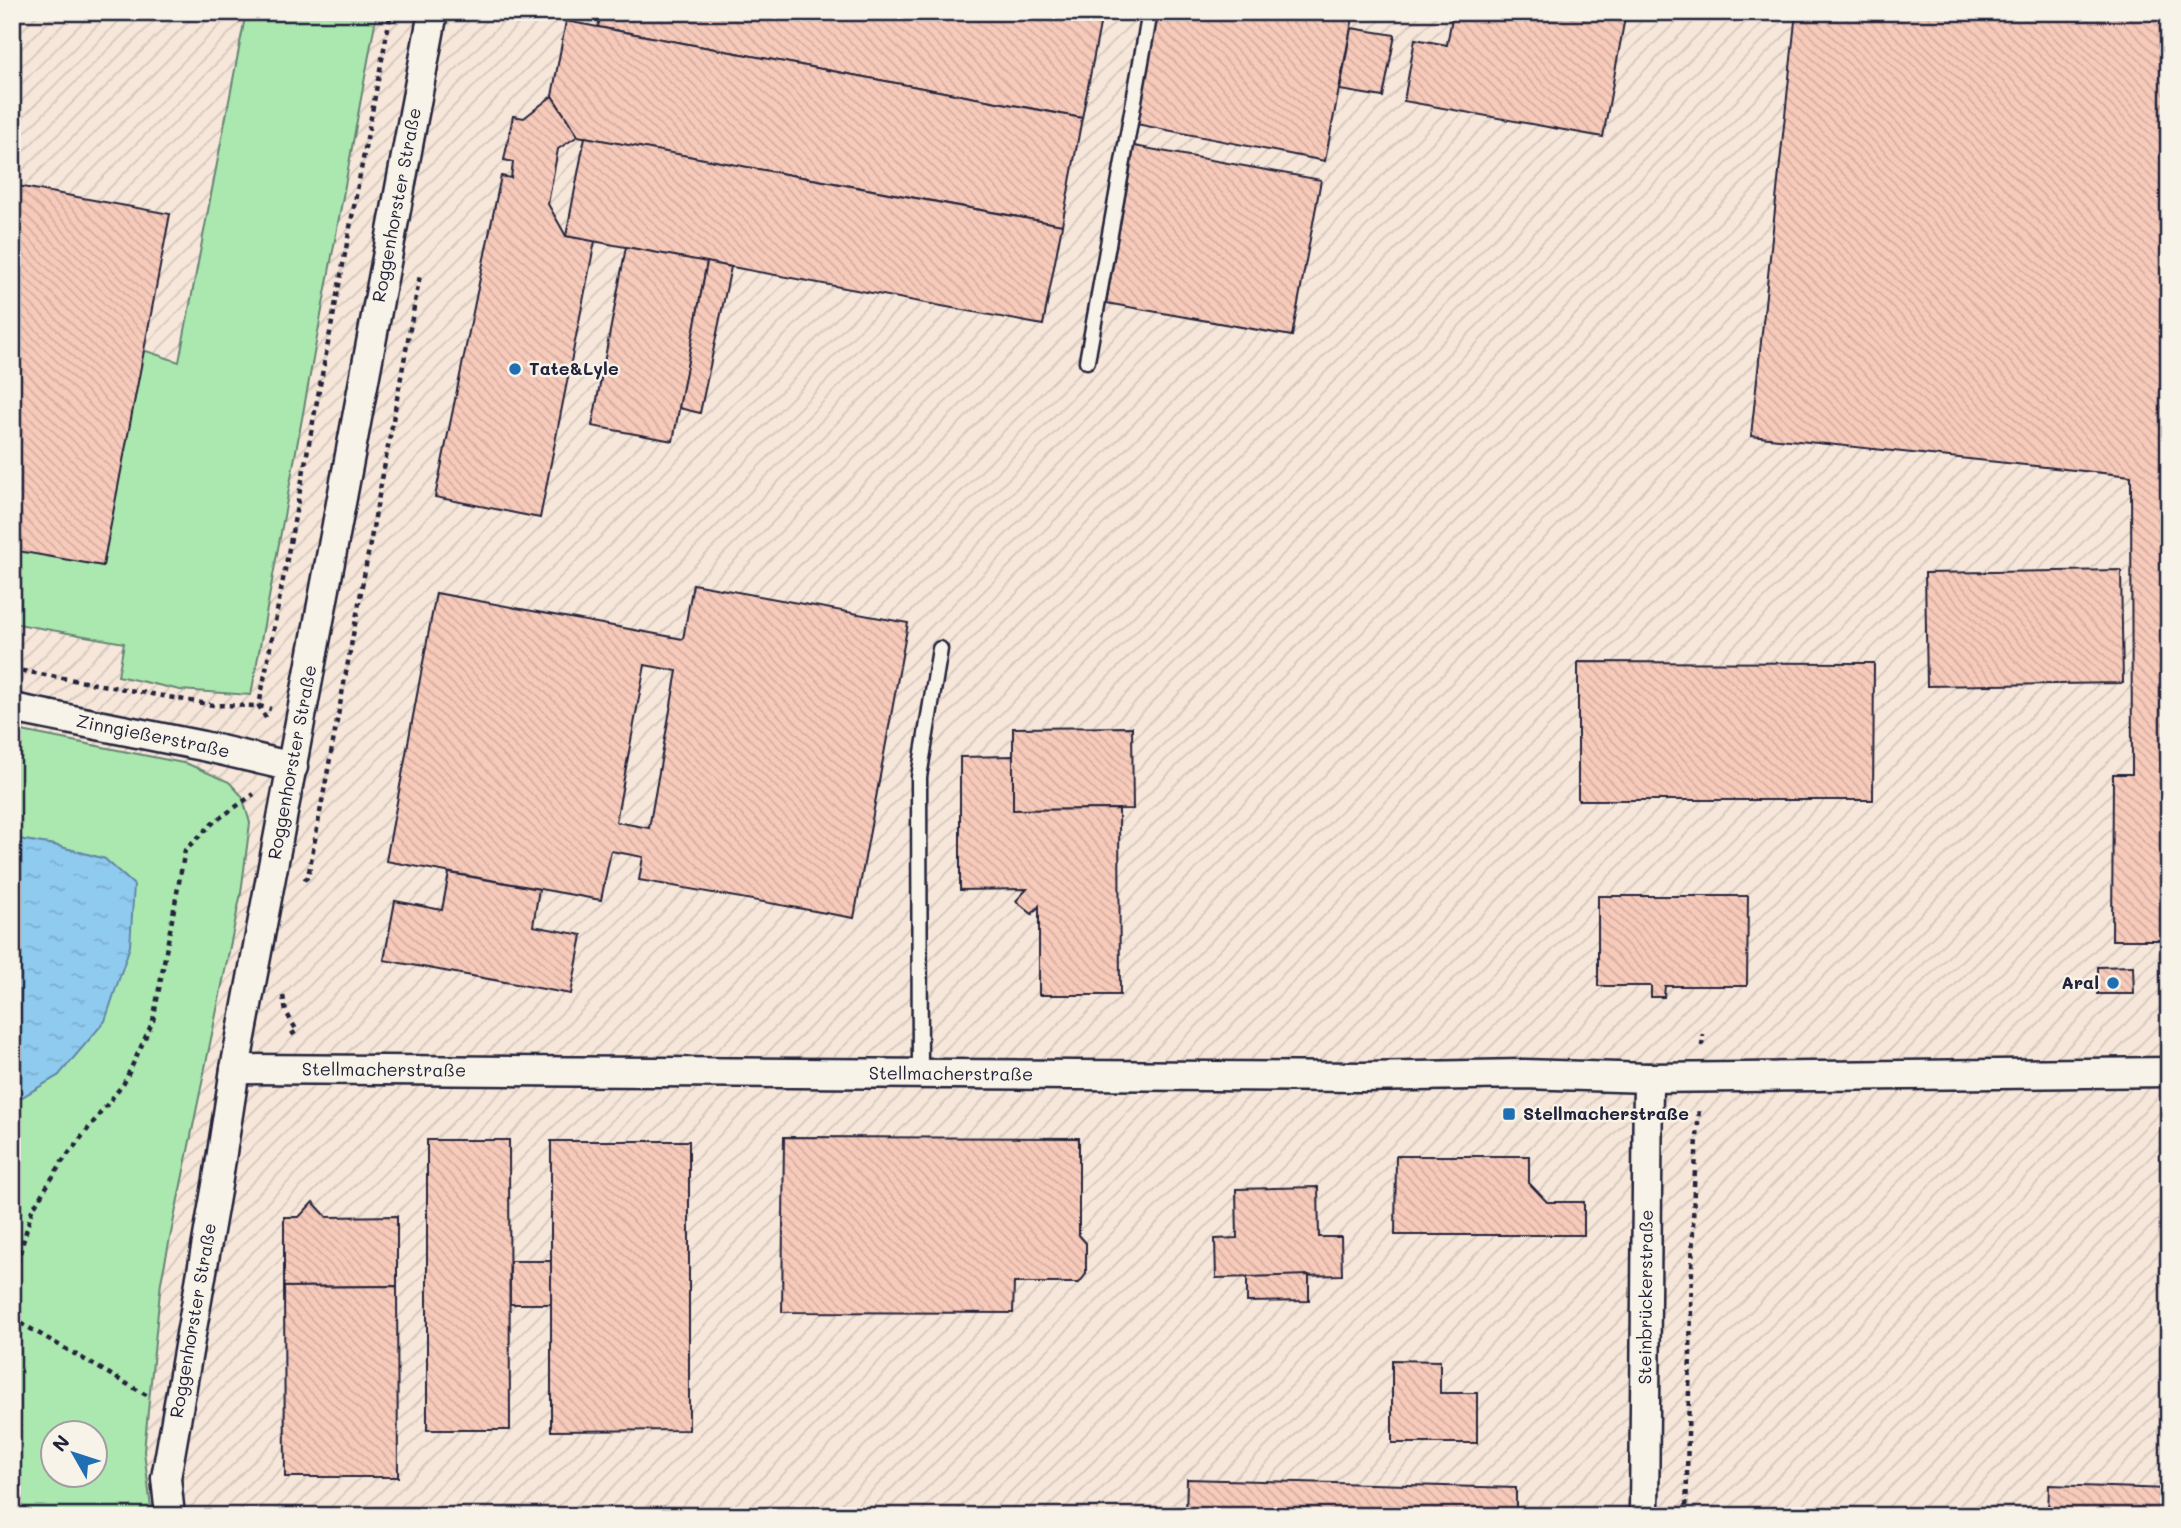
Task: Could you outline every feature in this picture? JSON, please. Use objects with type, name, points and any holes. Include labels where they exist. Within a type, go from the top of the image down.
[{"type":"street","name":"Roggenhorster Straße","points":[[170,1516],[166,1478],[235,1069],[433,12]]},
{"type":"street","name":"Zinngießerstraße","points":[[12,708],[293,767]]},
{"type":"street","name":"Stellmacherstraße","points":[[235,1069],[1363,1077],[1524,1074],[1648,1078],[2169,1072]]},
{"type":"street","name":"Steinbrückerstraße","points":[[1644,1516],[1648,1078]]},
{"type":"lane","points":[[1087,361],[1150,12]]},
{"type":"lane","points":[[920,1074],[919,777],[940,649]]},
{"type":"path","points":[[12,1282],[32,1210],[62,1162],[124,1083],[153,1021],[186,850],[214,822],[293,767],[259,706],[391,12]]},
{"type":"path","points":[[12,669],[213,705],[259,706],[337,727]]},
{"type":"path","points":[[1686,1516],[1693,1186],[1703,1034]]},
{"type":"path","points":[[12,1318],[177,1413]]},
{"type":"shaded area","points":[[12,12],[246,12],[179,362],[110,339],[12,321]]},
{"type":"shaded area","points":[[377,12],[2169,12],[2169,1516],[152,1516],[144,1451],[161,1282],[241,893],[229,782],[188,764],[12,729],[12,623],[124,643],[118,676],[251,695]]},
{"type":"green space","points":[[246,12],[377,12],[251,695],[180,690],[118,676],[124,643],[12,623],[12,321],[110,339],[179,362]]},
{"type":"green space","points":[[12,729],[188,764],[229,782],[242,796],[250,823],[241,893],[161,1282],[144,1451],[152,1516],[12,1516],[12,1103],[59,1075],[105,859],[54,845],[12,838]]},
{"type":"water","points":[[12,838],[54,845],[105,859],[134,885],[130,946],[105,1021],[59,1075],[12,1103]]},
{"type":"building","points":[[601,12],[1102,14],[1082,118],[598,27]]},
{"type":"building","points":[[1158,12],[1354,12],[1325,161],[1136,124]]},
{"type":"building","points":[[1453,12],[1626,12],[1603,137],[1404,101],[1415,39],[1447,45]]},
{"type":"building","points":[[1796,12],[2169,12],[2169,940],[2112,940],[2113,774],[2132,774],[2131,476],[1751,436]]},
{"type":"building","points":[[566,21],[1082,118],[1062,225],[578,136],[552,96]]},
{"type":"building","points":[[1351,28],[1395,35],[1383,97],[1340,90]]},
{"type":"building","name":"Tate&Lyle","points":[[552,96],[578,136],[558,149],[548,204],[566,236],[595,241],[540,518],[435,497],[501,176],[511,178],[513,162],[504,160],[513,116],[524,118]]},
{"type":"building","points":[[585,137],[1062,225],[1043,325],[566,236]]},
{"type":"building","points":[[1134,146],[1321,180],[1292,336],[1106,303]]},
{"type":"building","points":[[12,185],[170,214],[103,566],[12,550]]},
{"type":"building","points":[[626,247],[707,262],[673,441],[592,426]]},
{"type":"building","points":[[707,262],[731,267],[700,413],[679,408]]},
{"type":"building","points":[[2121,570],[2123,683],[1927,686],[1925,573]]},
{"type":"building","points":[[693,584],[908,623],[854,918],[639,880],[643,857],[611,851],[601,900],[386,861],[436,593],[683,639]],"holes":[[[645,665],[677,671],[649,828],[616,822]]]},
{"type":"building","points":[[1578,662],[1874,663],[1873,800],[1578,800]]},
{"type":"building","points":[[1132,727],[1133,809],[1013,810],[1013,728]]},
{"type":"building","points":[[1013,756],[1013,810],[1119,809],[1120,995],[1039,995],[1039,906],[1032,914],[1016,901],[1027,889],[960,890],[960,757]]},
{"type":"building","points":[[449,873],[539,889],[533,926],[582,935],[571,994],[384,960],[395,901],[442,910]]},
{"type":"building","points":[[1598,896],[1748,896],[1747,986],[1665,986],[1664,997],[1651,997],[1651,986],[1598,986]]},
{"type":"building","points":[[2133,966],[2134,994],[2098,994],[2098,967]]},
{"type":"building","points":[[784,1137],[1079,1138],[1079,1235],[1086,1243],[1086,1274],[1079,1283],[1014,1283],[1013,1313],[782,1312]]},
{"type":"building","points":[[427,1140],[509,1140],[510,1430],[427,1430]]},
{"type":"building","points":[[551,1141],[689,1141],[689,1430],[551,1431]]},
{"type":"building","points":[[1396,1156],[1529,1156],[1529,1183],[1547,1202],[1584,1202],[1584,1235],[1395,1235]]},
{"type":"building","points":[[1318,1187],[1319,1237],[1341,1237],[1342,1275],[1216,1278],[1215,1239],[1237,1238],[1236,1189]]},
{"type":"building","points":[[313,1202],[327,1217],[397,1216],[397,1286],[284,1287],[284,1217],[299,1217]]},
{"type":"building","points":[[510,1261],[551,1261],[551,1304],[510,1304]]},
{"type":"building","points":[[1309,1275],[1309,1301],[1247,1302],[1247,1277]]},
{"type":"building","points":[[397,1286],[398,1477],[285,1477],[284,1287]]},
{"type":"building","points":[[1392,1360],[1440,1361],[1440,1393],[1477,1393],[1477,1443],[1392,1443]]},
{"type":"building","points":[[1187,1479],[1516,1488],[1516,1516],[1186,1516]]},
{"type":"building","points":[[2049,1485],[2169,1489],[2169,1516],[2048,1516]]},
{"type":"place","name":"Tate&Lyle","points":[[515,369]]},
{"type":"place","name":"Aral","points":[[2113,983]]},
{"type":"place","name":"Stellmacherstraße","points":[[1509,1114]]}]
